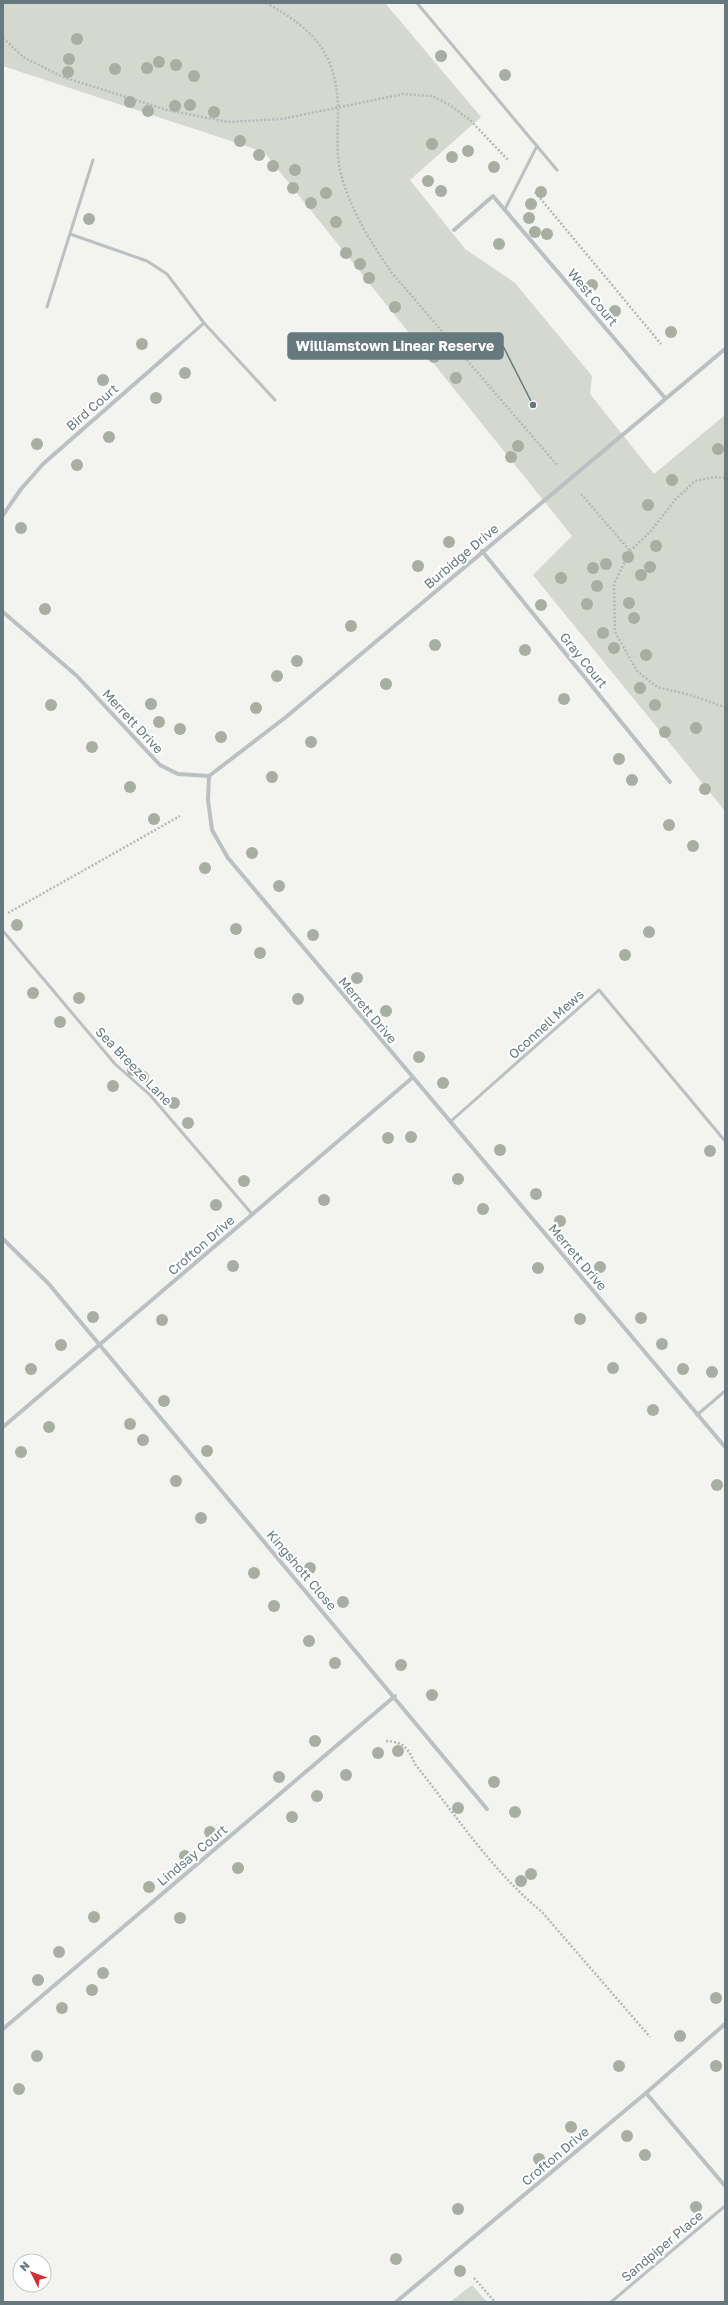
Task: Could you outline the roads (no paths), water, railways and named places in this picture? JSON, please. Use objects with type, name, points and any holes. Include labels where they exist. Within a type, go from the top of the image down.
[{"type":"street","name":"West Court","points":[[454,230],[493,196],[665,398]]},
{"type":"street","name":"Bird Court","points":[[3,515],[21,489],[43,464],[179,345]]},
{"type":"street","name":"Burbidge Drive","points":[[209,776],[286,717],[482,551],[725,349]]},
{"type":"street","name":"Gray Court","points":[[482,551],[670,782]]},
{"type":"street","name":"Merrett Drive","points":[[3,612],[77,676],[160,765],[178,774],[209,776],[208,800],[212,830],[228,858],[412,1078],[725,1447]]},
{"type":"street","name":"Crofton Drive","points":[[3,1427],[100,1346],[412,1078]]},
{"type":"street","name":"Kingshott Close","points":[[3,1239],[48,1283],[395,1696],[487,1809]]},
{"type":"street","name":"Lindsay Court","points":[[3,2029],[395,1696]]},
{"type":"street","name":"Crofton Drive","points":[[396,2302],[646,2093],[725,2024]]},
{"type":"street","points":[[646,2093],[725,2186]]},
{"type":"lane","points":[[417,3],[557,170]]},
{"type":"lane","points":[[505,209],[538,146]]},
{"type":"lane","points":[[47,307],[93,160]]},
{"type":"lane","points":[[70,234],[137,258],[162,269],[180,288],[204,323],[275,400]]},
{"type":"lane","name":"Bird Court","points":[[179,345],[204,323]]},
{"type":"lane","name":"Sea Breeze Lane","points":[[3,931],[115,1064],[150,1095],[252,1214]]},
{"type":"lane","name":"Oconnell Mews","points":[[450,1122],[599,990],[725,1141]]},
{"type":"lane","points":[[697,1415],[725,1391]]},
{"type":"lane","name":"Sandpiper Place","points":[[611,2302],[725,2206]]},
{"type":"place","name":"Williamstown Linear Reserve","points":[[533,405]]}]
